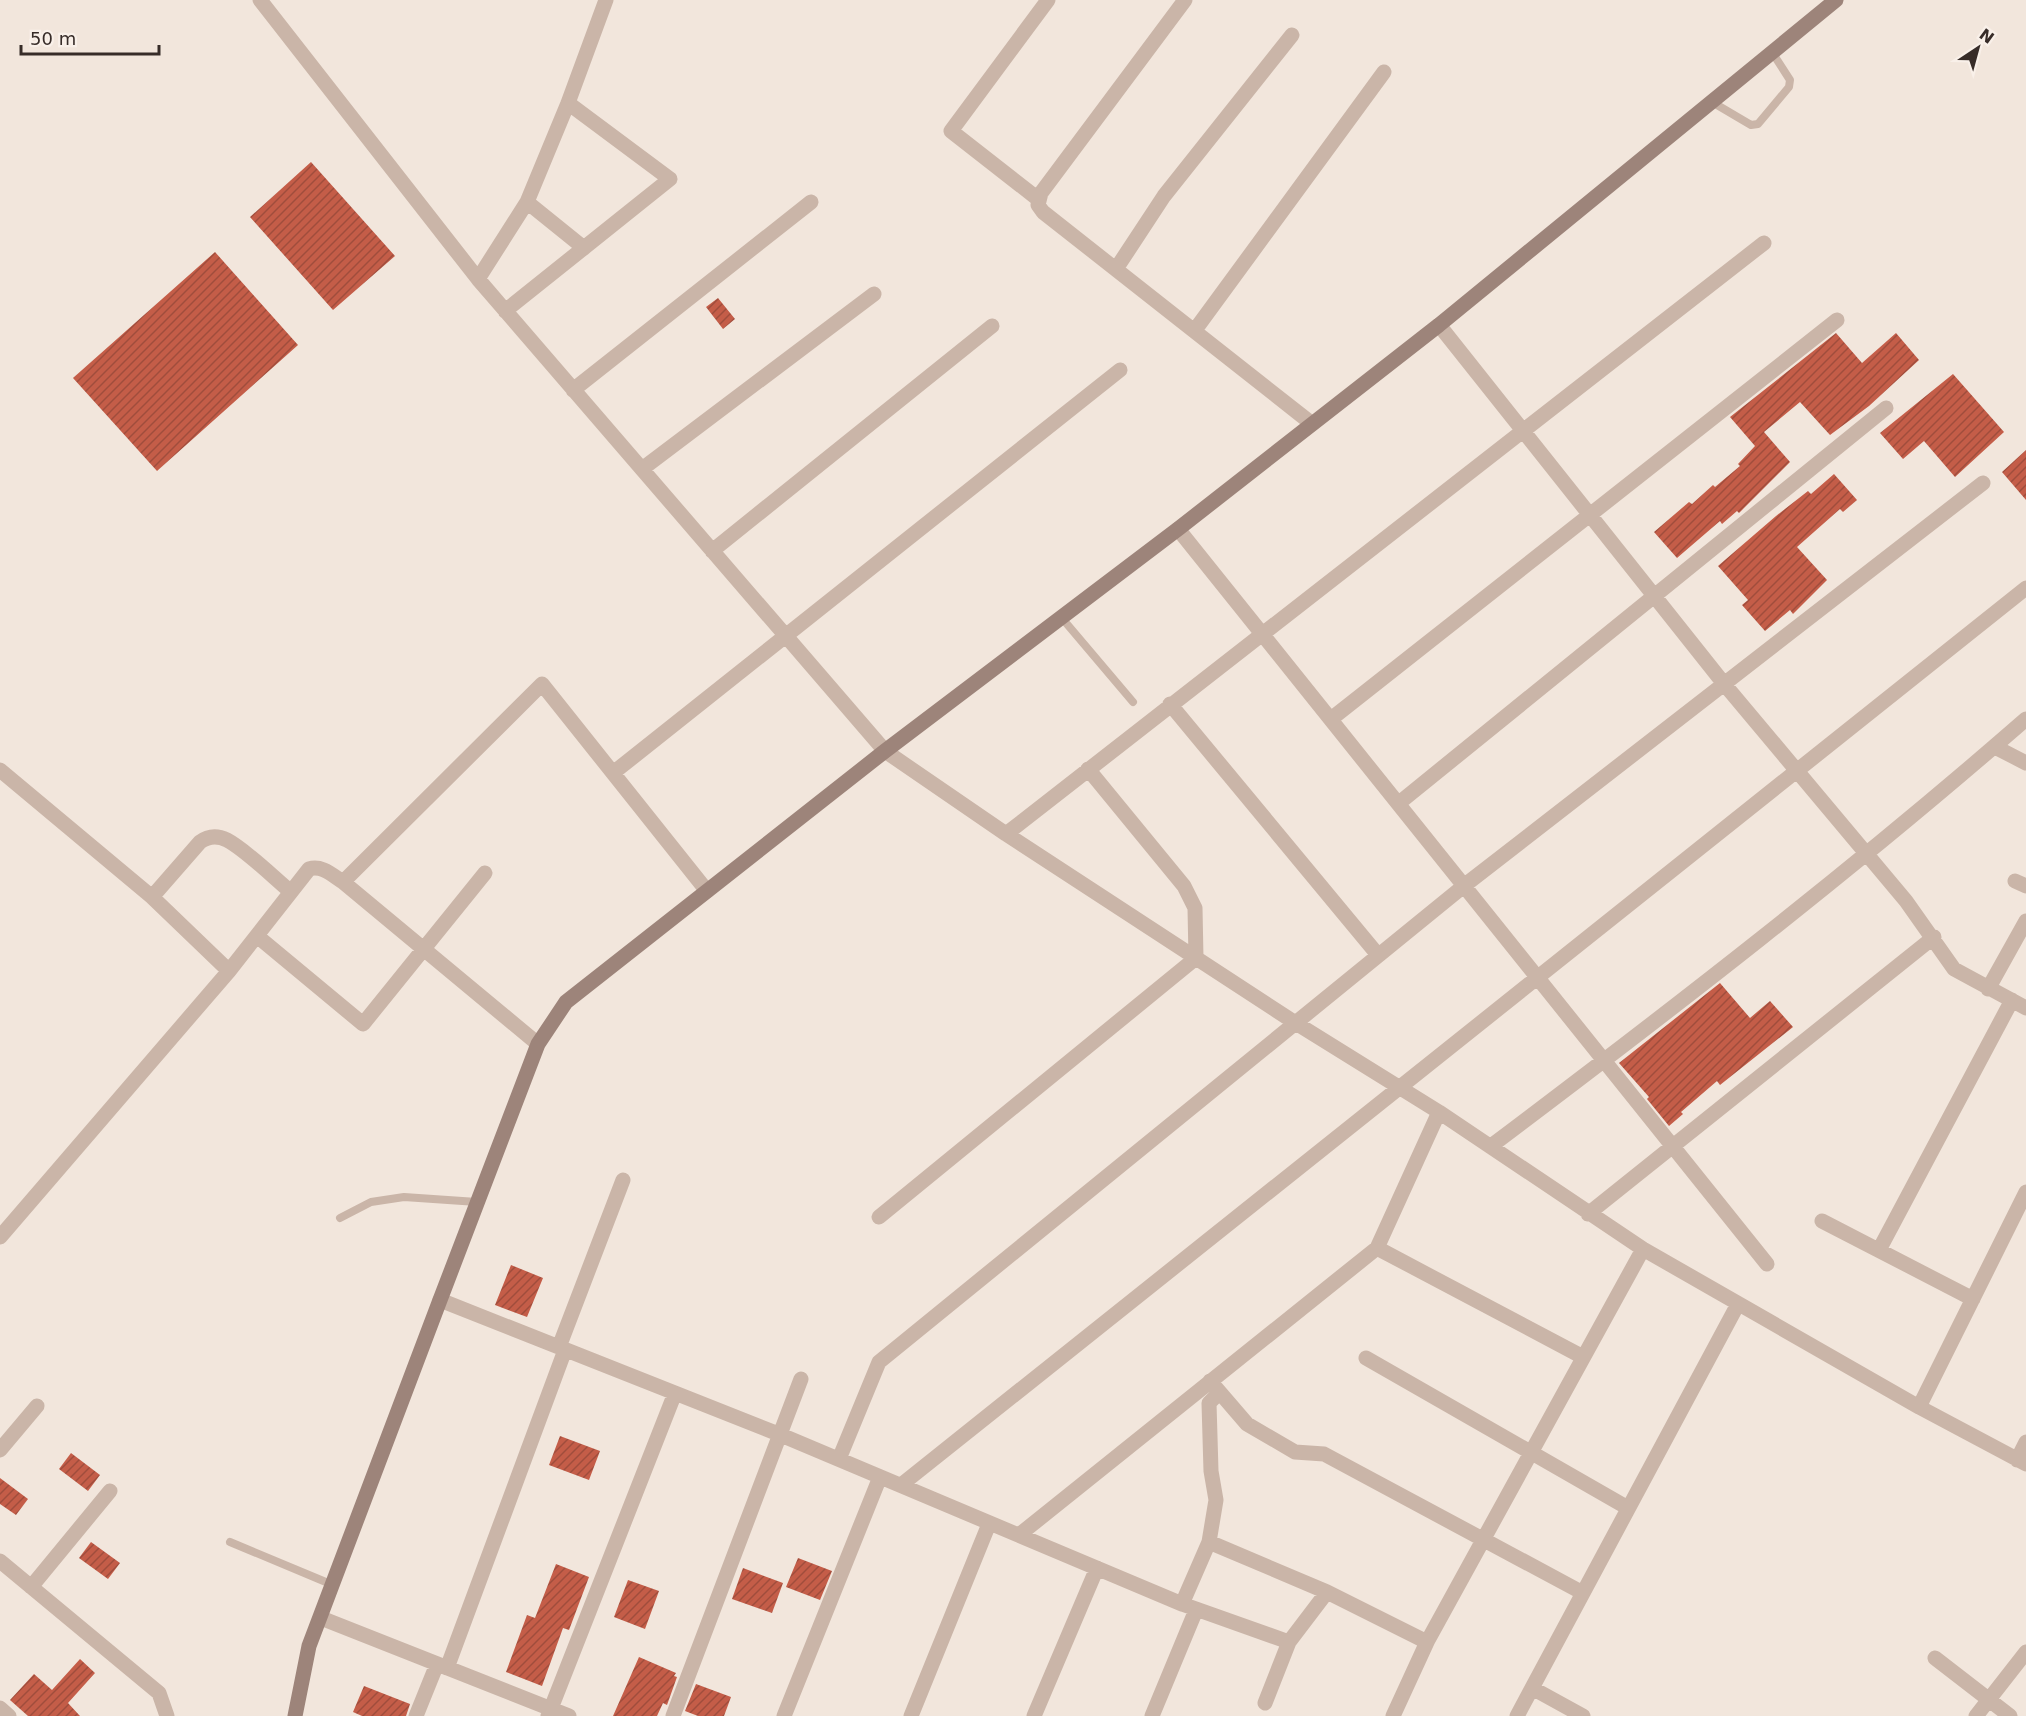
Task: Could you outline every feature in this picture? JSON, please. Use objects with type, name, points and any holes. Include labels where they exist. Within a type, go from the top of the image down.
[{"type":"main road","points":[[295,1716],[309,1646],[477,1202],[538,1044],[566,1002],[885,751],[1178,529],[1439,325],[1836,0]]},
{"type":"street","points":[[260,0],[478,279],[885,751],[1006,834],[1294,1022],[1439,1112],[1643,1249],[1919,1407],[2022,1462],[2026,1442]]},
{"type":"street","points":[[478,279],[527,202],[568,104],[606,0]]},
{"type":"street","points":[[1038,199],[951,131],[1048,0]]},
{"type":"street","points":[[1185,0],[1038,199],[1038,205],[1043,212],[1311,423]]},
{"type":"street","points":[[1116,269],[1164,196],[1292,35]]},
{"type":"street","points":[[1195,330],[1384,72]]},
{"type":"street","points":[[505,311],[670,179],[568,104]]},
{"type":"street","points":[[527,202],[584,248]]},
{"type":"street","points":[[573,390],[811,202]]},
{"type":"street","points":[[1006,834],[1764,243]]},
{"type":"street","points":[[642,469],[874,294]]},
{"type":"street","points":[[1331,719],[1837,320]]},
{"type":"street","points":[[1439,325],[1524,429],[1725,685],[1934,937],[1954,969],[2026,1008]]},
{"type":"street","points":[[712,551],[992,326]]},
{"type":"street","points":[[613,773],[1120,370]]},
{"type":"street","points":[[1400,803],[1886,408]]},
{"type":"street","points":[[839,1459],[879,1362],[1465,885],[1983,483]]},
{"type":"street","points":[[1178,529],[1538,975],[1672,1148],[1767,1264]]},
{"type":"street","points":[[901,1485],[2026,588]]},
{"type":"street","points":[[343,882],[542,684],[707,891]]},
{"type":"street","points":[[1170,704],[1378,955]]},
{"type":"street","points":[[1491,1146],[1605,1060],[1866,854],[2026,719]]},
{"type":"street","points":[[1995,747],[2026,763]]},
{"type":"street","points":[[0,770],[152,897],[229,971]]},
{"type":"street","points":[[1088,770],[1184,886],[1195,908],[1196,958]]},
{"type":"street","points":[[152,897],[200,842],[207,837],[214,836],[228,840],[291,892]]},
{"type":"street","points":[[0,1236],[229,971],[309,869],[316,867],[343,882],[421,950],[538,1044]]},
{"type":"street","points":[[257,936],[363,1024],[485,873]]},
{"type":"street","points":[[1989,989],[2026,921]]},
{"type":"street","points":[[1588,1214],[1672,1148],[1766,1069],[1934,937]]},
{"type":"street","points":[[879,1217],[1196,958]]},
{"type":"street","points":[[1879,1250],[2012,1000]]},
{"type":"street","points":[[1019,1535],[1215,1387],[1377,1248],[1439,1112]]},
{"type":"street","points":[[416,1716],[442,1666],[562,1349],[623,1180]]},
{"type":"street","points":[[1919,1407],[2026,1192]]},
{"type":"street","points":[[1822,1221],[1973,1299]]},
{"type":"street","points":[[1377,1248],[1583,1357]]},
{"type":"street","points":[[1393,1716],[1427,1642],[1482,1537],[1643,1249]]},
{"type":"street","points":[[440,1300],[781,1435],[1189,1607],[1289,1642]]},
{"type":"street","points":[[1517,1716],[1738,1304]]},
{"type":"street","points":[[1366,1358],[1628,1508]]},
{"type":"street","points":[[673,1716],[744,1523],[781,1435],[801,1379]]},
{"type":"street","points":[[1215,1387],[1247,1424],[1295,1452],[1324,1454],[1583,1593]]},
{"type":"street","points":[[1152,1716],[1209,1542],[1216,1500],[1211,1471],[1209,1403],[1215,1387]]},
{"type":"street","points":[[549,1712],[675,1393]]},
{"type":"street","points":[[0,1450],[37,1406]]},
{"type":"street","points":[[784,1716],[880,1477]]},
{"type":"street","points":[[31,1587],[110,1491]]},
{"type":"street","points":[[910,1716],[988,1524]]},
{"type":"street","points":[[1209,1542],[1327,1592],[1427,1642]]},
{"type":"street","points":[[0,1561],[159,1693],[167,1716]]},
{"type":"street","points":[[1034,1716],[1097,1568]]},
{"type":"street","points":[[1265,1703],[1289,1642],[1327,1592]]},
{"type":"street","points":[[321,1618],[549,1712],[569,1716]]},
{"type":"street","points":[[1976,1716],[2026,1652]]},
{"type":"street","points":[[1935,1658],[2010,1716]]},
{"type":"street","points":[[1532,1688],[1583,1716]]},
{"type":"street","points":[[0,1708],[9,1716]]},
{"type":"lane","points":[[1712,102],[1751,125],[1758,124],[1789,87],[1790,80],[1772,52]]},
{"type":"lane","points":[[1061,617],[1132,702]]},
{"type":"lane","points":[[340,1218],[371,1202],[404,1197],[477,1202]]},
{"type":"lane","points":[[230,1542],[333,1585]]},
{"type":"building","points":[[311,162],[395,256],[333,310],[250,217]]},
{"type":"building","points":[[215,252],[298,345],[157,471],[73,378]]},
{"type":"building","points":[[718,298],[735,319],[723,329],[706,307]]},
{"type":"building","points":[[1836,333],[1862,363],[1896,333],[1919,360],[1869,406],[1830,435],[1800,402],[1764,432],[1790,462],[1739,513],[1737,511],[1722,524],[1720,521],[1677,558],[1654,532],[1689,502],[1692,504],[1713,485],[1715,487],[1740,466],[1738,464],[1755,446],[1730,417]]},
{"type":"building","points":[[1953,374],[2004,432],[1955,477],[1924,441],[1903,459],[1880,433]]},
{"type":"building","points":[[2026,450],[2026,500],[2002,472]]},
{"type":"building","points":[[1834,474],[1857,500],[1843,512],[1840,509],[1797,547],[1827,580],[1793,614],[1790,610],[1765,631],[1742,605],[1748,600],[1718,566],[1776,516],[1808,491],[1811,494]]},
{"type":"building","points":[[1720,983],[1750,1018],[1770,1001],[1793,1027],[1720,1085],[1717,1081],[1681,1112],[1683,1114],[1669,1126],[1647,1099],[1649,1097],[1619,1063]]},
{"type":"building","points":[[511,1265],[543,1278],[527,1317],[495,1305]]},
{"type":"building","points":[[560,1436],[600,1451],[589,1480],[549,1465]]},
{"type":"building","points":[[71,1453],[100,1475],[88,1491],[59,1469]]},
{"type":"building","points":[[0,1478],[28,1499],[16,1515],[0,1504]]},
{"type":"building","points":[[91,1542],[120,1563],[108,1579],[79,1558]]},
{"type":"building","points":[[798,1558],[832,1571],[820,1600],[786,1587]]},
{"type":"building","points":[[556,1564],[589,1577],[569,1630],[563,1628],[542,1686],[506,1672],[527,1615],[535,1618]]},
{"type":"building","points":[[743,1568],[783,1583],[772,1613],[732,1599]]},
{"type":"building","points":[[628,1580],[659,1591],[645,1629],[614,1617]]},
{"type":"building","points":[[639,1657],[676,1673],[674,1676],[677,1677],[667,1705],[663,1703],[657,1716],[613,1716]]},
{"type":"building","points":[[80,1659],[95,1673],[68,1703],[80,1716],[28,1716],[10,1700],[34,1674],[52,1690]]},
{"type":"building","points":[[696,1684],[731,1697],[724,1716],[698,1716],[685,1711]]},
{"type":"building","points":[[364,1686],[410,1704],[406,1716],[362,1716],[353,1712]]}]
